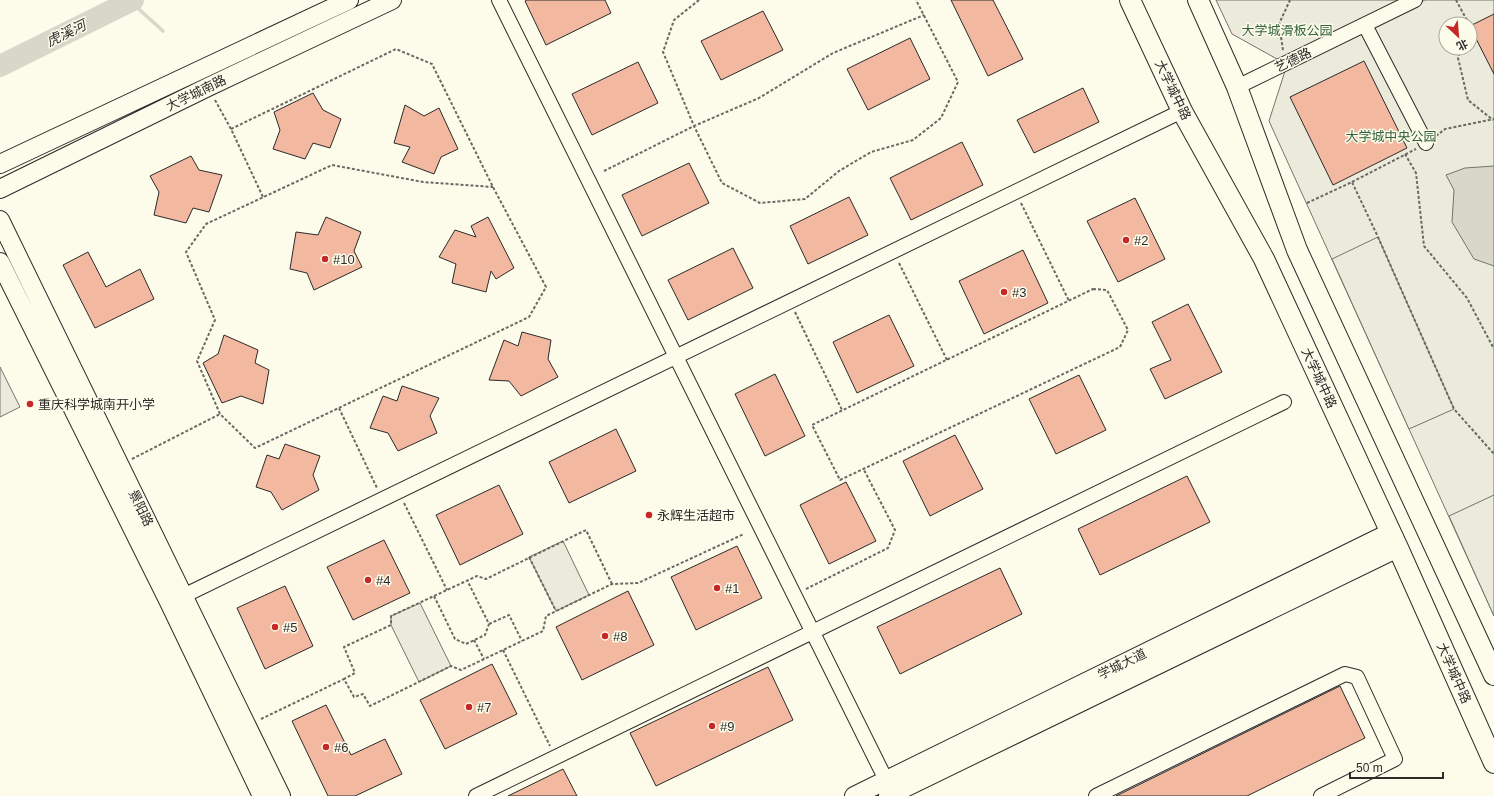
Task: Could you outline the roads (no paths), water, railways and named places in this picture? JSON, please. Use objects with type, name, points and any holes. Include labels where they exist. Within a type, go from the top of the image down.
[{"type":"highway","name":"大学城中路","points":[[1130,0],[1182,111],[1264,259],[1394,540],[1494,764]]},
{"type":"highway","points":[[1198,0],[1236,87],[1297,250],[1494,674]]},
{"type":"main road","name":"大学城南路","points":[[0,164],[349,0]]},
{"type":"main road","name":"大学城南路","points":[[0,188],[392,0]]},
{"type":"main road","name":"景阳路","points":[[0,220],[120,465],[176,599],[262,796]]},
{"type":"main road","name":"景阳路","points":[[0,262],[176,599],[247,726],[280,796]]},
{"type":"main road","name":"学城大道","points":[[854,796],[889,792],[1394,540]]},
{"type":"street","points":[[499,0],[794,594],[889,792]]},
{"type":"street","name":"艺德路","points":[[1236,87],[1415,0]]},
{"type":"street","points":[[1367,29],[1426,143]]},
{"type":"street","points":[[176,599],[1182,111]]},
{"type":"street","points":[[476,796],[1284,402]]},
{"type":"street","points":[[1096,796],[1345,674],[1357,677],[1395,760],[1321,796]]},
{"type":"waterway","name":"虎溪河","points":[[0,66],[133,0]]},
{"type":"waterway","points":[[131,2],[163,31]]},
{"type":"place","name":"#2","points":[[1126,240]]},
{"type":"place","name":"#10","points":[[325,259]]},
{"type":"place","name":"#3","points":[[1004,292]]},
{"type":"place","name":"重庆科学城南开小学","points":[[30,404]]},
{"type":"place","name":"永辉生活超市","points":[[649,515]]},
{"type":"place","name":"#4","points":[[368,580]]},
{"type":"place","name":"#1","points":[[717,588]]},
{"type":"place","name":"#5","points":[[275,627]]},
{"type":"place","name":"#8","points":[[605,636]]},
{"type":"place","name":"#7","points":[[469,707]]},
{"type":"place","name":"#9","points":[[712,726]]},
{"type":"place","name":"#6","points":[[326,747]]},
{"type":"park label","name":"大学城滑板公园","points":[[1287,30]]},
{"type":"park label","name":"大学城中央公园","points":[[1391,136]]}]
